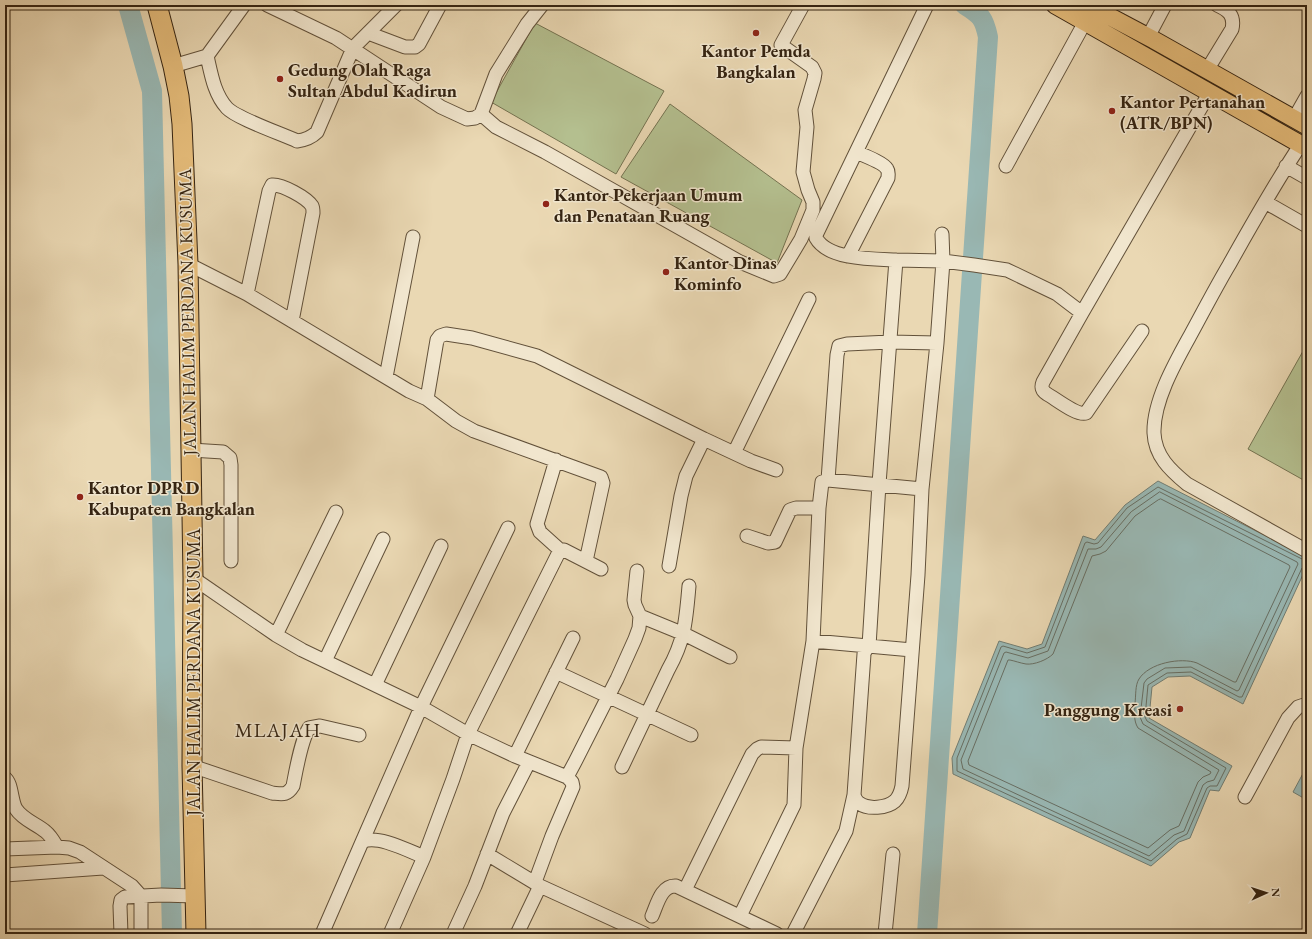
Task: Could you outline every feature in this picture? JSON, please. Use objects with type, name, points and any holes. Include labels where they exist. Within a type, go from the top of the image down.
[{"type":"highway","name":"JALAN HALIM PERDANA KUSUMA","points":[[157,5],[173,66],[179,96],[182,124],[188,264],[193,578],[192,766],[188,896],[196,934]]},
{"type":"main road","points":[[1055,5],[1304,146]]},
{"type":"main road","points":[[1088,5],[1300,122]]},
{"type":"street","points":[[173,66],[207,56],[244,5]]},
{"type":"street","points":[[267,5],[336,38],[446,110],[467,119],[475,118],[481,114],[496,74],[527,24],[542,5]]},
{"type":"street","points":[[207,56],[214,83],[227,108],[237,115],[297,141],[307,138],[317,132],[353,48],[396,5]]},
{"type":"street","points":[[368,33],[405,47],[415,47],[419,44],[440,5]]},
{"type":"street","points":[[481,114],[496,127],[545,152],[740,262],[774,276],[780,274],[801,239],[813,206],[803,172],[807,127],[805,110],[814,79],[814,73],[812,67],[781,45],[803,5]]},
{"type":"street","points":[[927,5],[816,235],[816,238],[821,244],[838,254],[848,256],[972,264],[1007,270],[1057,294],[1082,313]]},
{"type":"street","points":[[1148,37],[1165,5]]},
{"type":"street","points":[[1211,73],[1232,29],[1233,23],[1230,13],[1226,9],[1217,5]]},
{"type":"street","points":[[1006,166],[1085,22]]},
{"type":"street","points":[[1142,331],[1088,412],[1084,414],[1078,413],[1045,393],[1042,386],[1082,313],[1210,92]]},
{"type":"street","points":[[1300,122],[1307,96]]},
{"type":"street","points":[[1304,146],[1286,166],[1179,356],[1164,388],[1155,421],[1154,434],[1161,458],[1170,470],[1187,484],[1307,551]]},
{"type":"street","points":[[848,256],[886,182],[888,175],[888,170],[884,165],[856,152]]},
{"type":"street","points":[[1286,166],[1307,178]]},
{"type":"street","points":[[246,294],[270,191],[272,185],[278,185],[288,189],[304,199],[310,205],[313,213],[292,321]]},
{"type":"street","points":[[1265,202],[1307,226]]},
{"type":"street","points":[[854,795],[857,802],[864,806],[885,806],[897,799],[902,786],[918,575],[922,489],[937,344],[943,262],[942,234]]},
{"type":"street","points":[[386,377],[413,237]]},
{"type":"street","points":[[793,934],[843,837],[854,795],[863,664],[865,651],[869,646],[879,484],[896,260]]},
{"type":"street","points":[[188,264],[246,294],[409,391],[427,399],[456,421],[474,431],[599,476],[603,481],[586,561]]},
{"type":"street","points":[[734,453],[809,299]]},
{"type":"street","points":[[427,399],[437,340],[440,336],[446,334],[472,338],[537,356],[704,439],[776,470]]},
{"type":"street","points":[[828,480],[837,355],[839,346],[847,344],[890,342],[937,344]]},
{"type":"street","points":[[669,566],[684,480],[704,439]]},
{"type":"street","points":[[191,450],[224,452],[230,458],[231,561]]},
{"type":"street","points":[[556,460],[537,524],[540,532],[560,550],[564,550],[601,569]]},
{"type":"street","points":[[740,916],[794,805],[796,748],[813,641],[819,508],[822,482],[828,480],[922,489]]},
{"type":"street","points":[[747,536],[768,543],[775,542],[790,510],[796,508],[819,508]]},
{"type":"street","points":[[276,635],[336,512]]},
{"type":"street","points":[[322,934],[421,707],[508,528]]},
{"type":"street","points":[[325,661],[383,539]]},
{"type":"street","points":[[375,685],[441,546]]},
{"type":"street","points":[[390,934],[424,857],[453,780],[468,734],[560,550]]},
{"type":"street","points":[[567,777],[608,697],[639,628],[640,616],[634,605],[637,571]]},
{"type":"street","points":[[193,578],[276,635],[325,661],[421,707],[468,734],[528,762],[567,777],[572,782],[573,787],[552,836],[538,884],[517,934]]},
{"type":"street","points":[[622,767],[676,656],[684,634],[689,586]]},
{"type":"street","points":[[640,616],[684,634],[730,657]]},
{"type":"street","points":[[515,756],[573,638]]},
{"type":"street","points":[[813,641],[912,650]]},
{"type":"street","points":[[556,672],[691,735]]},
{"type":"street","points":[[1245,797],[1288,718],[1298,707],[1307,704]]},
{"type":"street","points":[[192,766],[272,793],[285,794],[289,792],[293,786],[305,737],[309,728],[320,726],[359,735]]},
{"type":"street","points":[[684,890],[752,754],[757,749],[762,747],[796,748]]},
{"type":"street","points":[[453,934],[475,886],[503,813],[528,762]]},
{"type":"street","points":[[5,778],[9,782],[12,800],[17,811],[52,838],[57,847]]},
{"type":"street","points":[[362,842],[372,839],[381,841],[424,857]]},
{"type":"street","points":[[5,849],[57,847],[70,848],[80,852],[132,886],[141,896],[141,934]]},
{"type":"street","points":[[487,854],[538,884],[630,931],[645,934]]},
{"type":"street","points":[[885,934],[893,854]]},
{"type":"street","points":[[5,875],[103,868]]},
{"type":"street","points":[[652,916],[666,888],[676,886],[777,934]]},
{"type":"street","points":[[121,934],[120,906],[121,900],[125,897],[161,895],[188,896]]},
{"type":"green space","points":[[535,23],[664,91],[616,174],[491,102]]},
{"type":"green space","points":[[670,104],[802,200],[777,263],[621,177]]},
{"type":"green space","points":[[1307,344],[1307,482],[1248,449]]},
{"type":"water","points":[[1158,481],[1307,557],[1307,566],[1243,704],[1190,676],[1168,677],[1152,687],[1149,718],[1232,766],[1219,791],[1210,790],[1190,838],[1179,842],[1151,866],[953,774],[952,758],[999,641],[1027,649],[1042,644],[1083,536],[1095,540],[1125,505]]},
{"type":"water","points":[[1307,766],[1307,800],[1293,792]]},
{"type":"waterway","points":[[128,5],[152,91],[172,934]]},
{"type":"waterway","points":[[927,934],[988,37],[985,25],[981,18],[965,5]]},
{"type":"place","name":"Kantor Pemda Bangkalan","points":[[756,33]]},
{"type":"place","name":"Gedung Olah Raga Sultan Abdul Kadirun","points":[[280,79]]},
{"type":"place","name":"Kantor Pertanahan (ATR/BPN)","points":[[1112,111]]},
{"type":"place","name":"Kantor Pekerjaan Umum dan Penataan Ruang","points":[[546,204]]},
{"type":"place","name":"Kantor Dinas Kominfo","points":[[666,272]]},
{"type":"place","name":"Kantor DPRD Kabupaten Bangkalan","points":[[80,497]]},
{"type":"place","name":"Panggung Kreasi","points":[[1180,709]]},
{"type":"district","name":"MLAJAH","points":[[278,730]]}]
